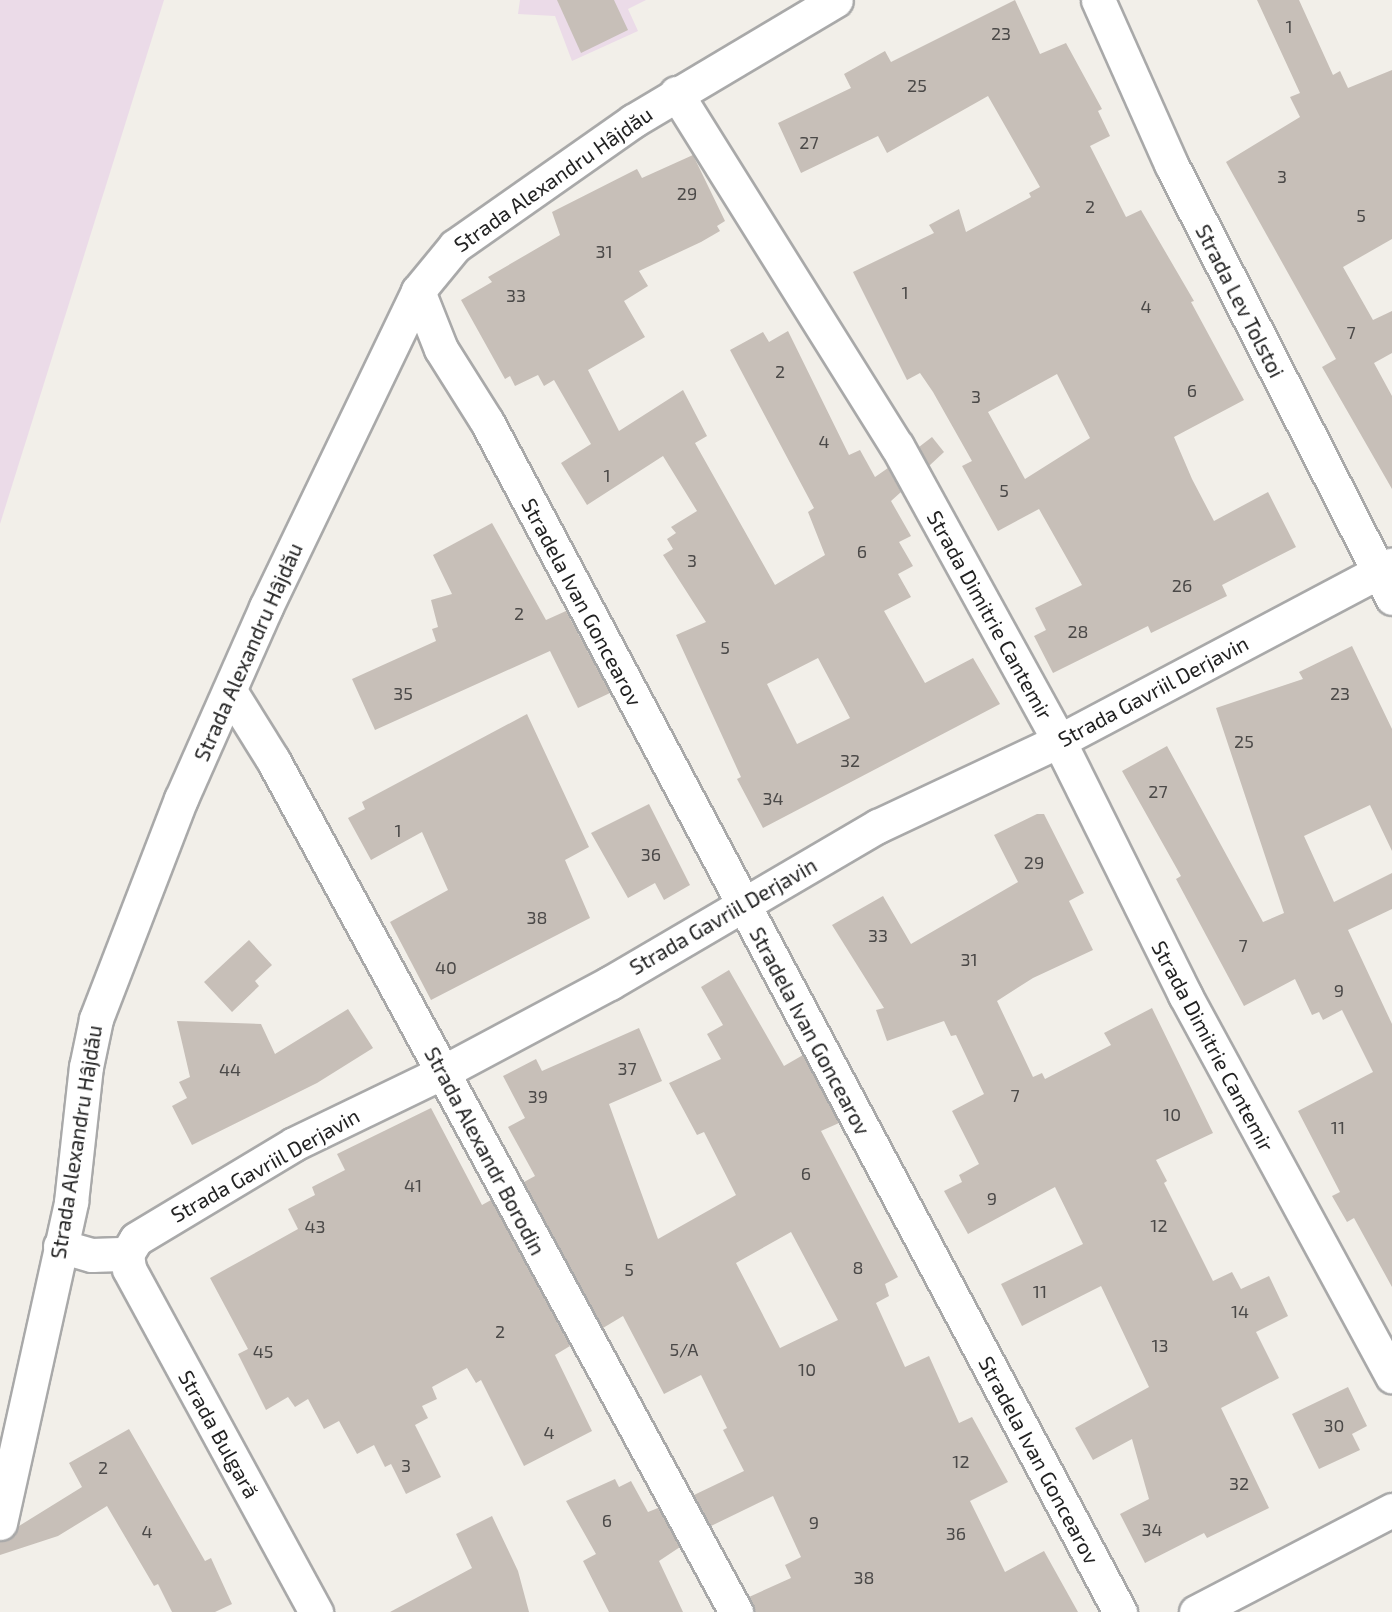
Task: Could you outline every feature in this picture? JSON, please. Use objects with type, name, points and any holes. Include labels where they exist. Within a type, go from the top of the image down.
[{"type":"street","name":"Strada Alexandru Hâjdău","points":[[0,1523],[71,1202],[86,1067],[96,1019],[181,799],[384,356],[418,291],[454,246],[676,93],[836,0]]},
{"type":"street","name":"Strada Lev Tolstoi","points":[[1098,0],[1171,164],[1387,578]]},
{"type":"street","name":"Strada Dimitrie Cantemir","points":[[676,93],[897,446],[1059,741],[1185,995],[1392,1376]]},
{"type":"street","name":"Stradela Ivan Goncearov","points":[[418,291],[441,349],[488,422],[742,905],[1120,1612]]},
{"type":"street","name":"Strada Gavriil Derjavin","points":[[127,1254],[136,1239],[294,1144],[443,1072],[610,983],[878,826],[1059,741],[1387,578]]},
{"type":"street","name":"Strada Alexandr Borodin","points":[[230,691],[273,760],[736,1612]]},
{"type":"street","points":[[60,1246],[92,1254],[127,1254]]},
{"type":"street","name":"Strada Bulgară","points":[[127,1254],[129,1269],[316,1612]]},
{"type":"street","points":[[1196,1612],[1392,1510]]},
{"type":"shaded area","points":[[0,0],[164,0],[0,524]]},
{"type":"shaded area","points":[[520,0],[646,0],[628,9],[638,31],[572,61],[555,16],[518,14]]},
{"type":"building","points":[[557,0],[614,0],[628,30],[581,53]]},
{"type":"building","points":[[1015,0],[1040,54],[1066,43],[1102,109],[1098,111],[1110,136],[1090,146],[1126,217],[1141,210],[1194,301],[1191,302],[1244,400],[1174,437],[1192,479],[1214,521],[1268,492],[1296,547],[1222,585],[1227,596],[1151,633],[1148,626],[1053,673],[1034,636],[1046,630],[1035,608],[1082,585],[1039,509],[998,531],[962,466],[972,461],[920,373],[907,380],[853,272],[934,233],[929,225],[959,209],[966,232],[1031,197],[1029,193],[1040,187],[988,96],[887,153],[878,136],[801,173],[778,123],[851,88],[844,74],[885,51],[891,62]],"holes":[[[1057,374],[1090,438],[1025,479],[988,412]]]},
{"type":"building","points":[[1257,0],[1299,0],[1333,75],[1340,71],[1348,88],[1392,70],[1392,239],[1343,267],[1373,320],[1392,311],[1392,353],[1374,363],[1392,396],[1392,489],[1322,367],[1336,359],[1226,162],[1300,117],[1290,97],[1300,93]]},
{"type":"building","points":[[693,155],[725,221],[717,226],[720,231],[639,271],[648,286],[624,301],[645,337],[588,370],[619,431],[683,390],[707,436],[695,443],[775,585],[825,555],[808,512],[814,508],[730,350],[763,332],[769,342],[788,331],[849,455],[860,450],[875,477],[888,468],[901,492],[891,501],[911,536],[899,542],[913,566],[898,574],[911,597],[884,611],[925,683],[973,658],[1000,704],[763,828],[737,779],[741,777],[676,635],[706,622],[663,555],[673,549],[667,539],[676,533],[671,527],[697,511],[663,456],[587,505],[561,463],[591,444],[554,380],[544,386],[538,375],[515,386],[510,376],[505,379],[461,300],[492,282],[488,277],[560,235],[552,212],[637,169],[642,178]],"holes":[[[818,658],[850,718],[797,744],[767,684]]]},
{"type":"building","points":[[932,437],[944,452],[929,466],[919,447]]},
{"type":"building","points":[[492,523],[546,620],[566,611],[610,693],[578,708],[550,651],[375,730],[352,679],[436,641],[432,629],[438,627],[431,600],[452,594],[433,555]]},
{"type":"building","points":[[1352,646],[1392,729],[1392,851],[1370,805],[1304,836],[1334,902],[1392,873],[1392,909],[1348,930],[1392,1024],[1392,1287],[1354,1218],[1347,1222],[1332,1196],[1340,1192],[1298,1111],[1373,1072],[1342,1010],[1323,1020],[1319,1012],[1312,1015],[1295,979],[1244,1006],[1176,879],[1181,876],[1122,771],[1167,746],[1263,922],[1284,913],[1216,708],[1303,679],[1299,672]]},
{"type":"building","points":[[527,714],[589,847],[565,860],[590,918],[431,1000],[390,922],[448,890],[422,832],[371,860],[348,818],[365,809],[362,802]]},
{"type":"building","points":[[649,804],[690,885],[664,900],[655,883],[628,898],[591,833]]},
{"type":"building","points":[[1037,814],[1044,814],[1084,893],[1069,901],[1093,950],[1033,978],[997,1001],[1033,1077],[1042,1073],[1045,1079],[1111,1045],[1104,1033],[1152,1008],[1213,1133],[1156,1160],[1167,1181],[1164,1183],[1213,1281],[1232,1272],[1241,1289],[1269,1276],[1288,1316],[1256,1332],[1279,1378],[1221,1408],[1269,1508],[1207,1538],[1204,1533],[1145,1563],[1120,1514],[1149,1499],[1132,1439],[1093,1460],[1075,1428],[1149,1387],[1101,1286],[1022,1326],[1001,1284],[1083,1244],[1055,1187],[968,1234],[944,1191],[962,1182],[959,1175],[979,1164],[952,1111],[984,1094],[956,1035],[951,1036],[944,1021],[887,1041],[876,1010],[884,1008],[832,925],[883,896],[911,944],[1018,882],[994,835]]},
{"type":"building","points":[[249,940],[272,965],[255,981],[259,986],[232,1012],[204,982]]},
{"type":"building","points":[[729,970],[784,1066],[803,1055],[839,1123],[821,1131],[898,1277],[885,1284],[889,1296],[876,1303],[905,1367],[929,1356],[959,1423],[972,1417],[1008,1482],[970,1501],[1005,1572],[1044,1551],[1078,1612],[755,1612],[749,1597],[791,1578],[785,1565],[801,1557],[773,1496],[711,1526],[694,1495],[744,1471],[723,1430],[727,1428],[701,1375],[664,1394],[623,1316],[603,1328],[524,1182],[535,1176],[508,1127],[525,1118],[503,1076],[536,1059],[542,1071],[639,1028],[662,1081],[609,1104],[658,1239],[736,1195],[704,1132],[697,1135],[669,1083],[721,1059],[707,1034],[723,1025],[701,987]],"holes":[[[791,1232],[838,1320],[780,1348],[736,1263]]]},
{"type":"building","points":[[348,1009],[373,1048],[317,1083],[192,1145],[172,1106],[187,1098],[179,1082],[190,1077],[177,1021],[261,1024],[275,1054]]},
{"type":"building","points":[[431,1108],[482,1205],[491,1200],[570,1346],[555,1355],[592,1431],[524,1466],[481,1380],[476,1383],[467,1368],[432,1387],[437,1399],[422,1406],[428,1418],[415,1425],[441,1477],[406,1494],[391,1464],[385,1467],[374,1445],[357,1454],[339,1421],[324,1429],[308,1399],[295,1407],[288,1397],[266,1410],[238,1354],[248,1349],[210,1278],[298,1229],[288,1209],[315,1195],[312,1187],[345,1170],[337,1154]]},
{"type":"building","points":[[1348,1387],[1367,1426],[1352,1434],[1360,1450],[1319,1469],[1292,1414]]},
{"type":"building","points":[[129,1429],[205,1561],[211,1558],[232,1604],[215,1612],[172,1612],[158,1584],[154,1586],[107,1506],[58,1536],[0,1555],[0,1541],[13,1536],[19,1526],[82,1487],[69,1463]]},
{"type":"building","points":[[615,1479],[619,1487],[631,1481],[648,1512],[658,1508],[680,1547],[659,1561],[683,1612],[609,1612],[583,1561],[596,1554],[566,1501]]},
{"type":"building","points":[[492,1516],[518,1571],[529,1612],[390,1612],[472,1568],[456,1534]]}]
